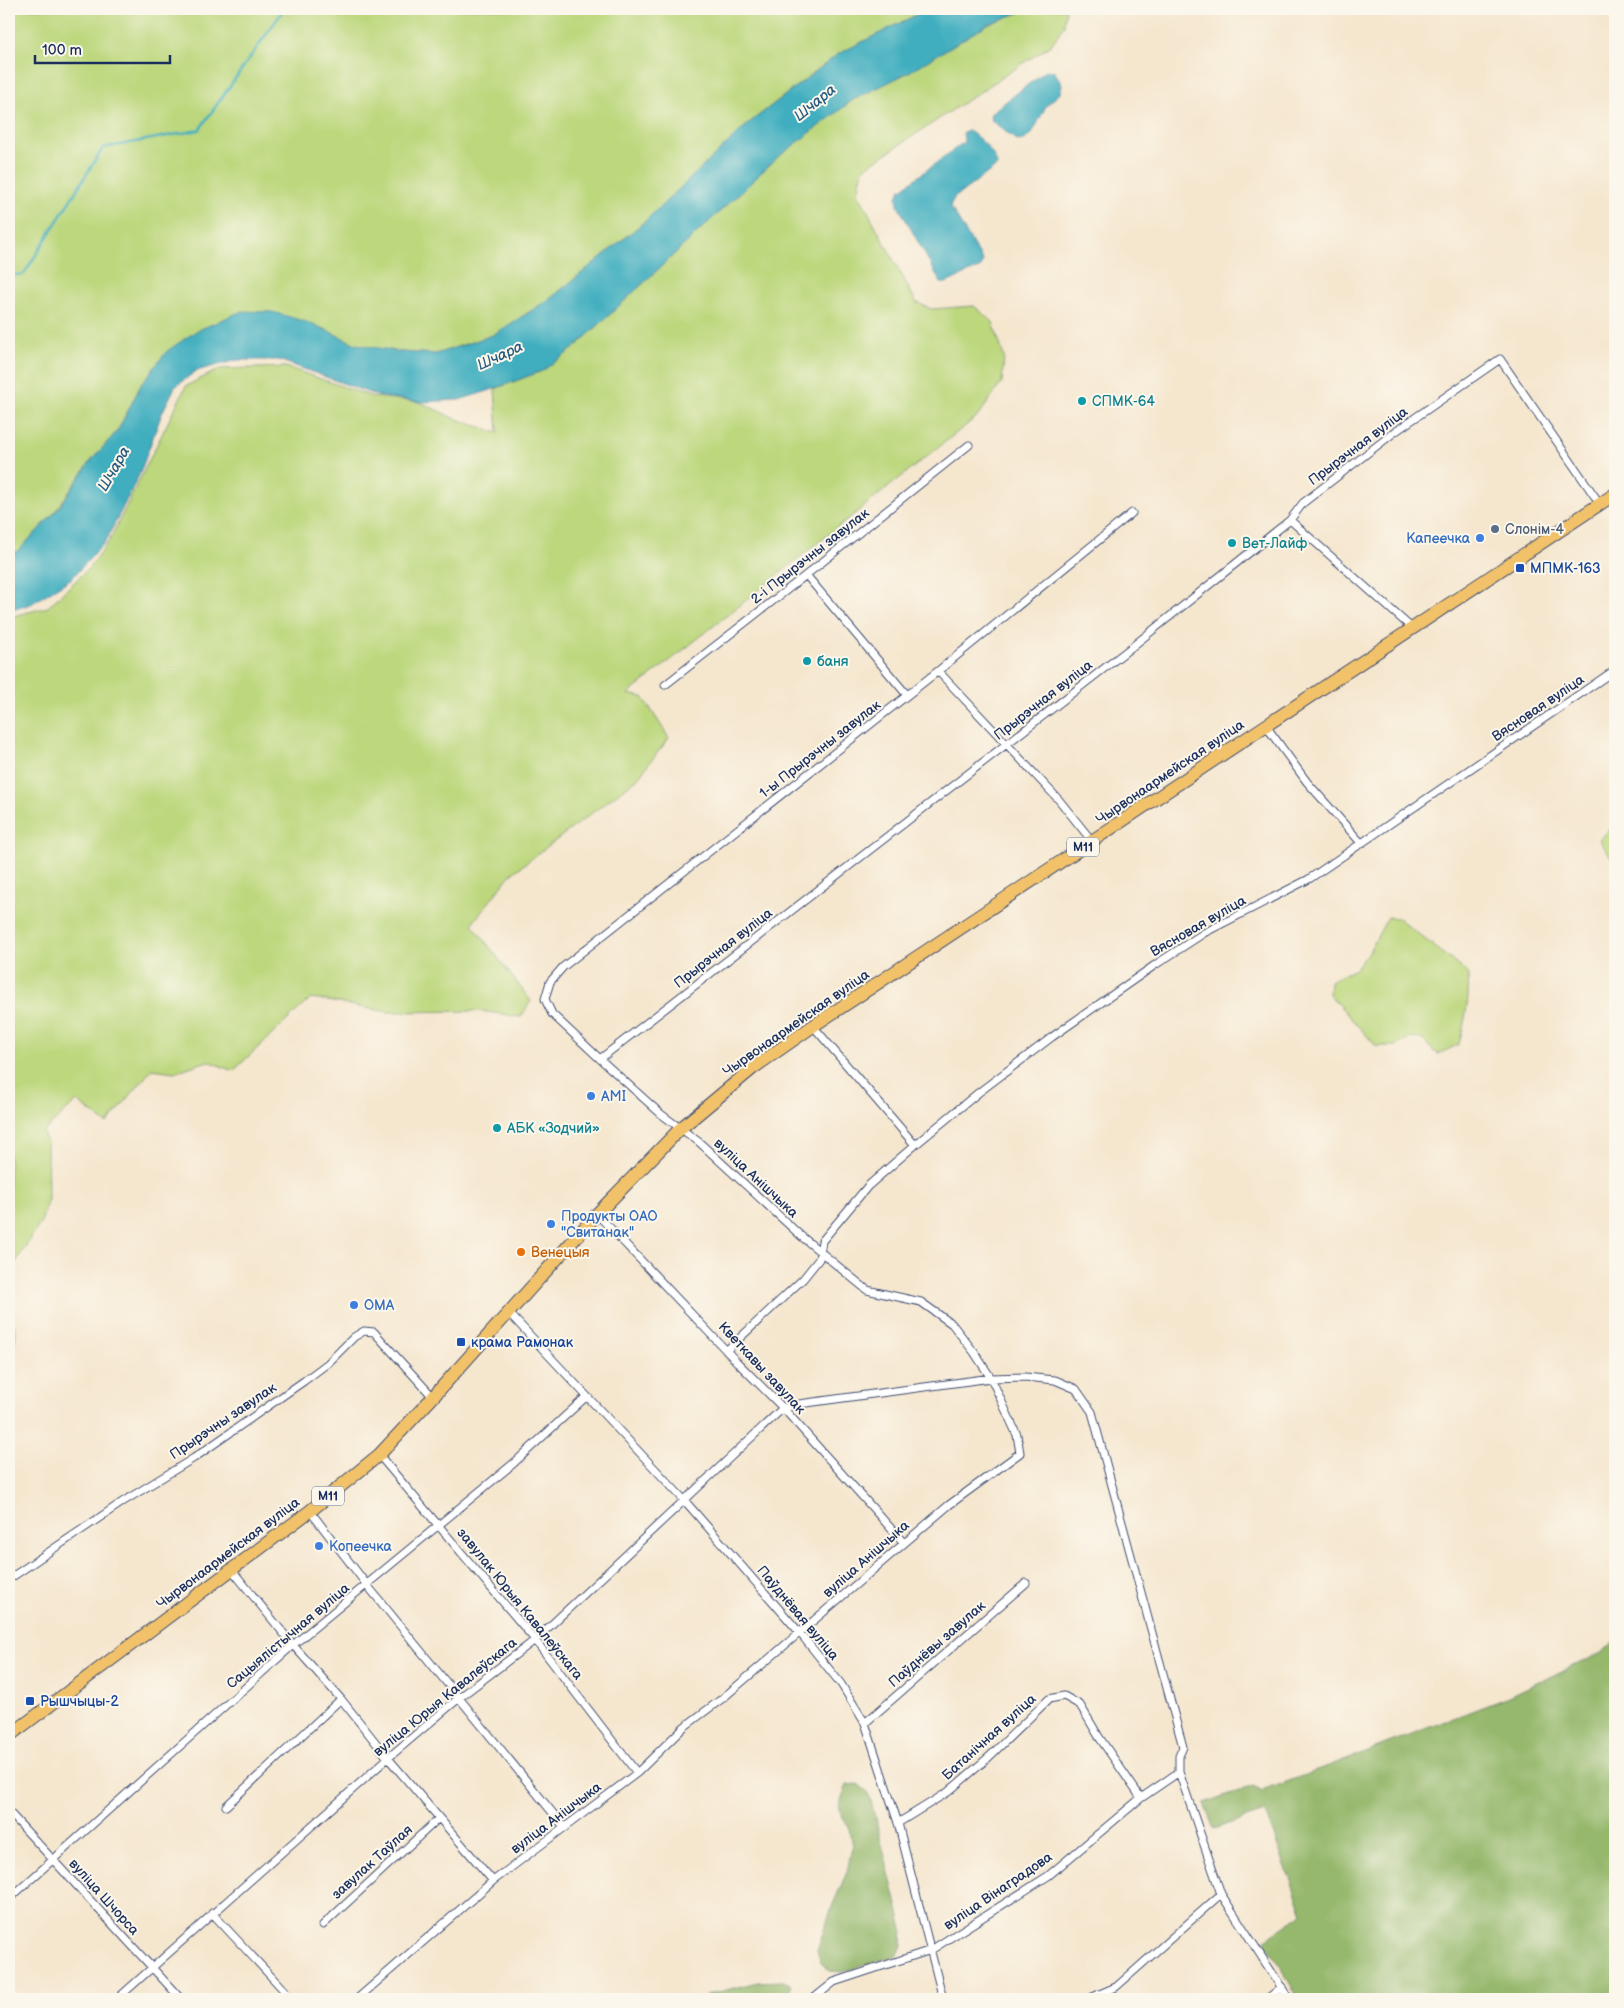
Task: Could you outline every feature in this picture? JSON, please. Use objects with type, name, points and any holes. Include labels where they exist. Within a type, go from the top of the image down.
[{"type":"highway","name":"Чырвонаармейская вуліца","points":[[9,1736],[310,1511],[379,1455],[434,1397],[597,1214],[681,1128],[753,1068],[813,1026],[1615,494]]},
{"type":"street","name":"Прырэчная вуліца","points":[[600,1059],[1133,646],[1290,520],[1303,503],[1396,431],[1500,360],[1600,504]]},
{"type":"street","name":"2-і Прырэчны завулак","points":[[665,685],[969,445]]},
{"type":"street","name":"1-ы Прырэчны завулак","points":[[552,1014],[545,999],[550,982],[563,968],[938,671],[1132,513]]},
{"type":"street","points":[[1290,520],[1413,629]]},
{"type":"street","points":[[806,575],[907,695]]},
{"type":"street","name":"Вясновая вуліца","points":[[819,1250],[822,1241],[868,1186],[978,1093],[1044,1043],[1204,933],[1309,879],[1615,670]]},
{"type":"street","points":[[938,671],[1060,800],[1092,841]]},
{"type":"street","points":[[1266,726],[1307,782],[1362,844]]},
{"type":"street","name":"вуліца Анішчыка","points":[[357,1999],[493,1881],[637,1773],[684,1727],[724,1698],[949,1505],[1020,1453],[1018,1435],[991,1378],[952,1324],[921,1302],[868,1290],[801,1236],[699,1142],[661,1114],[552,1014]]},
{"type":"street","points":[[813,1026],[915,1145]]},
{"type":"street","name":"Кветкавы завулак","points":[[597,1214],[783,1408],[904,1543]]},
{"type":"street","points":[[727,1350],[803,1279],[818,1259],[819,1250]]},
{"type":"street","name":"Паўднёвая вуліца","points":[[509,1313],[685,1501],[800,1633],[841,1684],[864,1723],[898,1823],[943,1999]]},
{"type":"street","name":"Прырэчны завулак","points":[[9,1579],[124,1501],[194,1458],[304,1381],[328,1363],[354,1337],[364,1331],[374,1332],[434,1397]]},
{"type":"street","points":[[783,1408],[799,1404],[991,1378],[1025,1377],[1055,1380],[1076,1389],[1092,1412],[1183,1748],[1179,1756],[1179,1772],[1221,1894],[1289,1999]]},
{"type":"street","name":"Сацыялістычная вуліца","points":[[9,1899],[293,1645],[514,1463],[587,1396]]},
{"type":"street","name":"вуліца Юрыя Кавалеўскага","points":[[117,1999],[388,1758],[459,1698],[535,1640],[783,1408]]},
{"type":"street","name":"завулак Юрыя Кавалеўскага","points":[[379,1455],[535,1640],[637,1773]]},
{"type":"street","points":[[310,1511],[367,1585],[565,1828]]},
{"type":"street","points":[[232,1570],[493,1881]]},
{"type":"street","name":"Паўднёвы завулак","points":[[864,1723],[1026,1584]]},
{"type":"street","name":"Батанічная вуліца","points":[[898,1823],[955,1786],[989,1757],[1049,1699],[1064,1696],[1080,1705],[1099,1737],[1141,1798]]},
{"type":"street","points":[[226,1806],[341,1699]]},
{"type":"street","name":"вуліца Вінаградова","points":[[813,1999],[834,1982],[931,1950],[1048,1876],[1141,1798],[1179,1772]]},
{"type":"street","name":"вуліца Шчорса","points":[[9,1812],[181,1999]]},
{"type":"street","name":"завулак Таўлая","points":[[322,1925],[439,1818]]},
{"type":"street","points":[[1088,1999],[1116,1987],[1221,1894]]},
{"type":"street","points":[[212,1913],[292,1999]]},
{"type":"street","points":[[1267,1999],[1282,1987]]},
{"type":"green space","points":[[9,9],[928,9],[838,54],[749,123],[644,222],[551,298],[493,335],[436,354],[401,352],[356,344],[313,324],[142,383],[118,430],[91,461],[54,513],[20,549],[9,557]]},
{"type":"green space","points":[[1029,9],[1066,9],[1064,26],[1051,45],[863,169],[858,193],[916,302],[931,309],[974,306],[993,322],[1004,357],[1002,382],[979,415],[628,694],[643,697],[669,738],[637,779],[510,875],[472,924],[531,1001],[521,1017],[480,1011],[388,1012],[311,998],[233,1071],[208,1061],[175,1072],[152,1069],[107,1124],[77,1101],[43,1132],[47,1143],[48,1199],[41,1222],[9,1273],[9,617],[48,607],[89,568],[109,541],[186,386],[220,369],[286,367],[373,397],[420,402],[451,417],[498,433],[495,389],[542,371],[573,349],[777,158],[853,100],[909,72],[988,24]]},
{"type":"green space","points":[[1615,825],[1615,863],[1599,840]]},
{"type":"green space","points":[[1388,917],[1398,918],[1468,973],[1466,1009],[1459,1044],[1439,1054],[1433,1051],[1423,1040],[1413,1037],[1395,1046],[1376,1046],[1329,994],[1330,981],[1355,969],[1369,952]]},
{"type":"green space","points":[[9,1308],[16,1333],[9,1372]]},
{"type":"green space","points":[[1615,1639],[1615,1999],[1298,1999],[1265,1940],[1303,1913],[1265,1812],[1214,1829],[1204,1804],[1253,1786],[1263,1791],[1503,1699],[1602,1652]]},
{"type":"green space","points":[[858,1784],[869,1793],[903,1929],[902,1945],[898,1955],[842,1972],[830,1971],[821,1963],[817,1950],[833,1904],[847,1872],[852,1847],[849,1829],[838,1807],[847,1785]]},
{"type":"green space","points":[[783,1981],[792,1985],[787,1999],[704,1999],[707,1995],[757,1982]]},
{"type":"water","name":"Шчара","points":[[928,9],[1029,9],[988,24],[909,72],[853,100],[777,158],[573,349],[542,371],[459,400],[420,402],[378,396],[279,360],[237,360],[196,371],[175,387],[162,413],[140,473],[106,541],[72,578],[31,604],[9,611],[9,557],[20,549],[58,509],[91,461],[118,430],[142,383],[167,351],[196,331],[242,311],[273,312],[313,324],[356,344],[401,352],[436,354],[493,335],[551,298],[644,222],[749,123],[838,54]]},
{"type":"water","points":[[1047,70],[1055,72],[1062,85],[1060,93],[1046,106],[1032,134],[1024,140],[1017,141],[991,120],[990,116],[992,112]]},
{"type":"water","points":[[968,130],[990,150],[997,166],[954,198],[950,206],[983,261],[981,267],[946,283],[941,283],[898,206],[897,197],[900,190],[964,142],[963,132]]},
{"type":"waterway","points":[[9,276],[24,274],[103,148],[199,130],[282,12],[287,9]]},
{"type":"place","name":"СПМК-64","points":[[1082,401]]},
{"type":"place","name":"Слонім-4","points":[[1495,529]]},
{"type":"place","name":"Капеечка","points":[[1480,538]]},
{"type":"place","name":"Вет-Лайф","points":[[1232,543]]},
{"type":"place","name":"МПМК-163","points":[[1520,568]]},
{"type":"place","name":"баня","points":[[807,661]]},
{"type":"place","name":"AMI","points":[[591,1096]]},
{"type":"place","name":"АБК «Зодчий»","points":[[497,1128]]},
{"type":"place","name":"Продукты ОАО \"Свитанак\"","points":[[551,1224]]},
{"type":"place","name":"Венецыя","points":[[521,1252]]},
{"type":"place","name":"ОМА","points":[[354,1305]]},
{"type":"place","name":"крама Рамонак","points":[[461,1342]]},
{"type":"place","name":"Копеечка","points":[[319,1546]]},
{"type":"place","name":"Рышчыцы-2","points":[[30,1701]]}]
